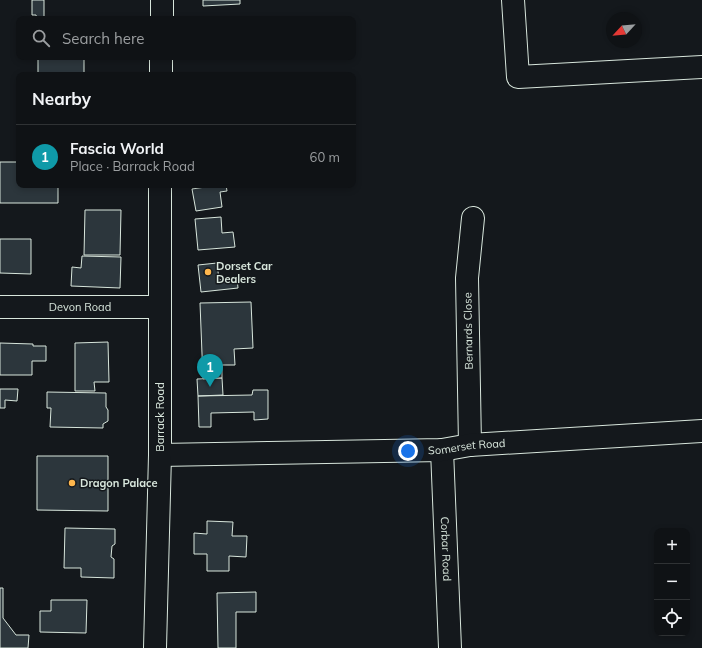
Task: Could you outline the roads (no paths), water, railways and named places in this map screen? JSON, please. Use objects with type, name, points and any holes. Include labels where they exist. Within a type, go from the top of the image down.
[{"type":"street","points":[[162,0],[162,16]]},
{"type":"street","points":[[513,0],[518,77],[702,67]]},
{"type":"street","points":[[161,60],[161,72]]},
{"type":"street","name":"Barrack Road","points":[[154,648],[160,454],[160,188]]},
{"type":"street","name":"Bernards Close","points":[[470,445],[467,278],[473,218]]},
{"type":"street","name":"Devon Road","points":[[0,307],[160,307]]},
{"type":"street","name":"Somerset Road","points":[[160,454],[442,450],[470,445],[702,431]]},
{"type":"street","name":"Corbar Road","points":[[442,450],[450,648]]},
{"type":"place","name":"Dorset Car Dealers","points":[[208,272]]},
{"type":"place","name":"Fascia World","points":[[210,387]]},
{"type":"place","name":"Dragon Palace","points":[[72,483]]}]
